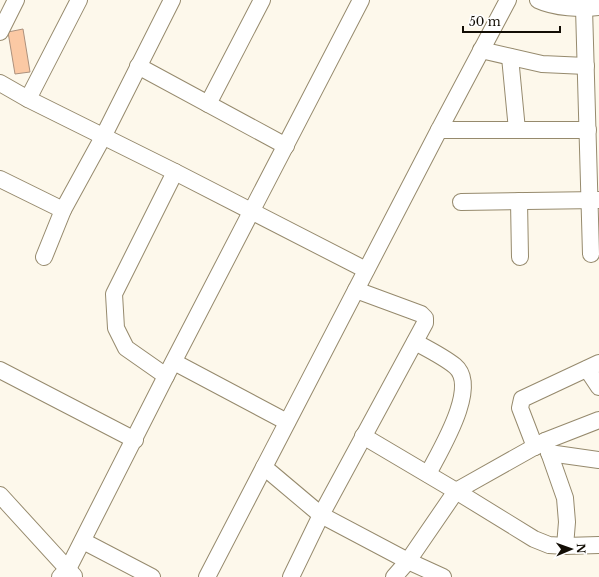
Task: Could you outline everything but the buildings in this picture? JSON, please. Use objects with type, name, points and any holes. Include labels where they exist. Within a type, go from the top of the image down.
[{"type":"street","points":[[0,32],[16,0]]},
{"type":"street","points":[[44,257],[63,210],[103,137],[172,0]]},
{"type":"street","points":[[208,104],[262,0]]},
{"type":"street","points":[[0,495],[68,574],[166,376],[361,0]]},
{"type":"street","points":[[207,577],[508,0]]},
{"type":"street","points":[[538,0],[546,4],[592,7],[586,66],[588,130],[594,200],[591,254]]},
{"type":"street","points":[[28,99],[75,1]]},
{"type":"street","points":[[481,50],[542,64],[586,66]]},
{"type":"street","points":[[510,57],[518,130]]},
{"type":"street","points":[[138,66],[286,146]]},
{"type":"street","points":[[0,83],[28,99],[175,172],[366,270]]},
{"type":"street","points":[[439,130],[588,130]]},
{"type":"street","points":[[166,376],[126,348],[116,328],[114,294],[175,172]]},
{"type":"street","points":[[0,179],[63,210]]},
{"type":"street","points":[[461,202],[594,200]]},
{"type":"street","points":[[519,201],[520,257]]},
{"type":"street","points":[[291,577],[320,515],[425,324],[425,318],[421,314],[356,290]]},
{"type":"street","points":[[415,342],[456,367],[462,378],[463,394],[457,417],[428,474]]},
{"type":"street","points":[[174,362],[287,422]]},
{"type":"street","points":[[565,546],[567,522],[565,498],[543,447],[520,408],[522,399],[593,366],[599,387]]},
{"type":"street","points":[[0,370],[135,440]]},
{"type":"street","points":[[394,577],[408,561],[456,491],[599,420]]},
{"type":"street","points":[[363,436],[534,539],[549,545],[599,545]]},
{"type":"street","points":[[543,447],[599,460]]},
{"type":"street","points":[[264,467],[320,515],[408,561],[443,577]]},
{"type":"street","points":[[83,541],[152,577]]}]
